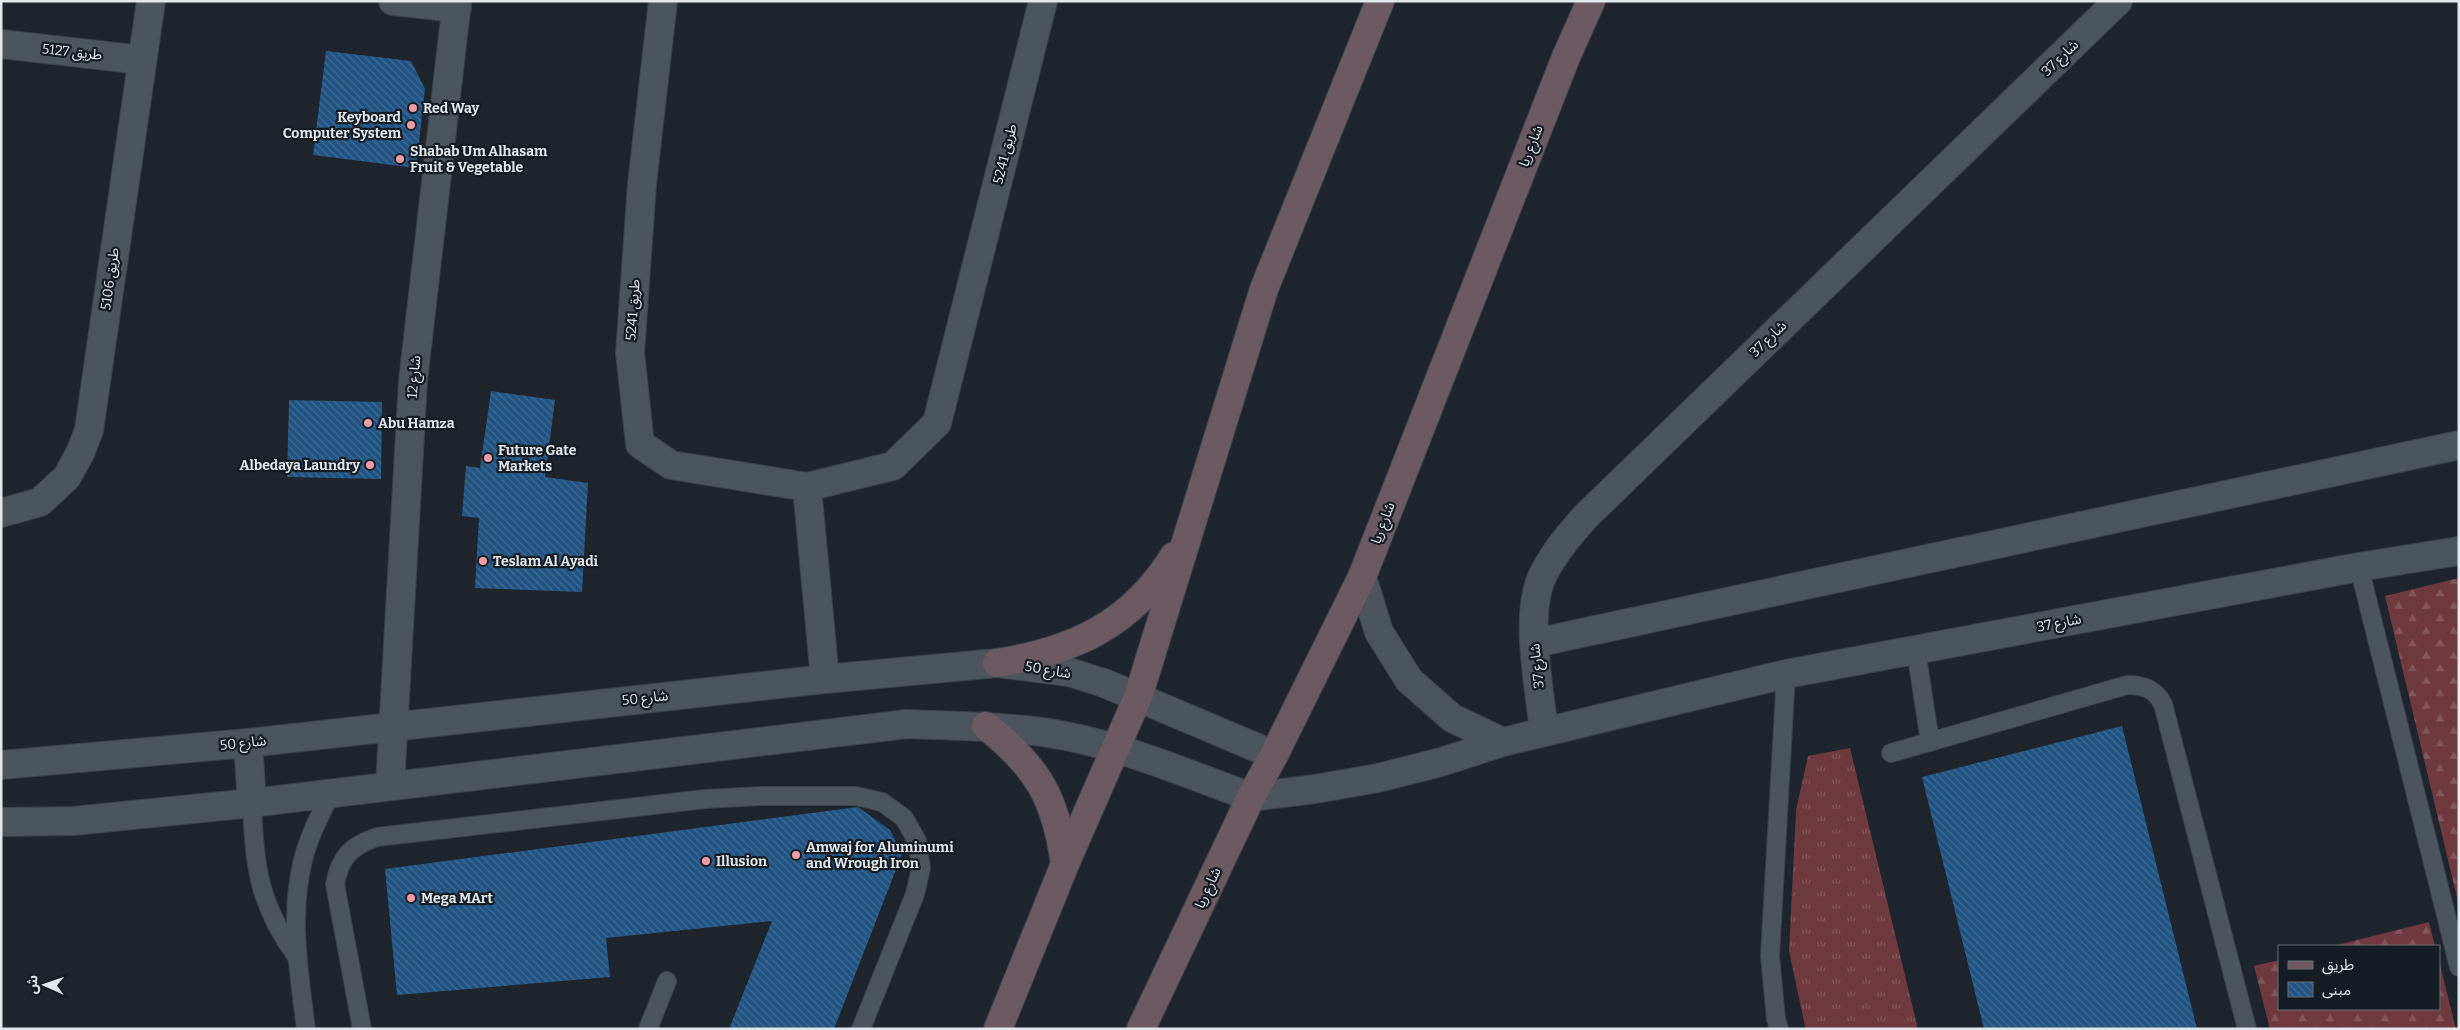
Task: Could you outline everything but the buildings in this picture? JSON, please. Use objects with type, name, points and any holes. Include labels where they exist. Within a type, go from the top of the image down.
[{"type":"main road","points":[[998,1029],[1065,864],[1138,697],[1264,289],[1380,1]]},
{"type":"main road","name":"شارع ريا","points":[[1141,1029],[1251,798],[1362,577],[1566,56],[1591,1]]},
{"type":"main road","points":[[997,663],[1035,657],[1072,645],[1106,627],[1135,603],[1162,575],[1182,543],[1198,507]]},
{"type":"main road","points":[[986,726],[1011,746],[1028,765],[1050,800],[1060,831],[1065,864]]},
{"type":"street","name":"طريق 5106","points":[[1,513],[40,502],[67,476],[81,452],[88,430],[151,1]]},
{"type":"street","points":[[393,1],[457,4]]},
{"type":"street","name":"طريق 5241","points":[[663,1],[642,184],[630,353],[640,444],[671,465],[807,487],[893,466],[937,423],[1043,1]]},
{"type":"street","name":"شارع 37","points":[[1544,732],[1535,643],[1534,611],[1541,579],[1562,543],[1586,516],[2118,1]]},
{"type":"street","name":"شارع 12","points":[[390,785],[395,725],[413,381],[457,4]]},
{"type":"street","name":"طريق 5127","points":[[1,44],[142,60]]},
{"type":"street","points":[[1535,643],[2459,444]]},
{"type":"street","points":[[807,487],[825,678]]},
{"type":"street","name":"شارع 37","points":[[1251,798],[1315,790],[1378,778],[1441,762],[1503,742],[1786,674],[2359,567],[2459,551]]},
{"type":"street","points":[[1362,577],[1379,632],[1410,680],[1452,718],[1503,742]]},
{"type":"street","name":"شارع 50","points":[[1,765],[248,743],[825,678],[997,663],[1069,672],[1104,683],[1274,755]]},
{"type":"street","points":[[1,822],[73,821],[252,803],[907,724],[986,726],[1066,736],[1115,748],[1251,798]]},
{"type":"street","points":[[248,743],[252,803]]},
{"type":"lane","points":[[2359,567],[2459,967]]},
{"type":"lane","points":[[1916,650],[1930,742]]},
{"type":"lane","points":[[1779,1029],[1774,1003],[1770,956],[1786,674]]},
{"type":"lane","points":[[1891,753],[2127,685],[2139,685],[2149,688],[2158,695],[2163,704],[2247,1029]]},
{"type":"lane","points":[[306,1029],[295,925],[303,861],[315,826],[332,793]]},
{"type":"lane","points":[[362,1029],[335,884],[338,868],[348,853],[361,843],[377,837],[705,800],[804,796],[856,796],[882,802],[904,818],[917,841],[921,868],[915,894],[861,1029]]},
{"type":"lane","points":[[252,803],[254,853],[260,884],[281,935],[297,958]]},
{"type":"lane","points":[[648,1029],[667,981]]},
{"type":"green space","points":[[2459,578],[2459,906],[2385,596]]},
{"type":"green space","points":[[1850,748],[1918,1029],[1807,1029],[1805,1026],[1789,951],[1796,810],[1808,756]]},
{"type":"green space","points":[[2429,922],[2435,945],[2337,945]]},
{"type":"green space","points":[[2278,960],[2278,1010],[2440,1010],[2440,965],[2456,1029],[2270,1029],[2254,966]]},
{"type":"place","name":"Red Way","points":[[413,108]]},
{"type":"place","name":"Keyboard Computer System","points":[[411,125]]},
{"type":"place","name":"Shabab Um Alhasam Fruit & Vegetable","points":[[400,159]]},
{"type":"place","name":"Abu Hamza","points":[[368,423]]},
{"type":"place","name":"Future Gate Markets","points":[[488,458]]},
{"type":"place","name":"Albedaya Laundry","points":[[370,465]]},
{"type":"place","name":"Teslam Al Ayadi","points":[[483,561]]},
{"type":"place","name":"Amwaj for Aluminumi and Wrough Iron","points":[[796,855]]},
{"type":"place","name":"Illusion","points":[[706,861]]},
{"type":"place","name":"Mega MArt","points":[[411,898]]}]
